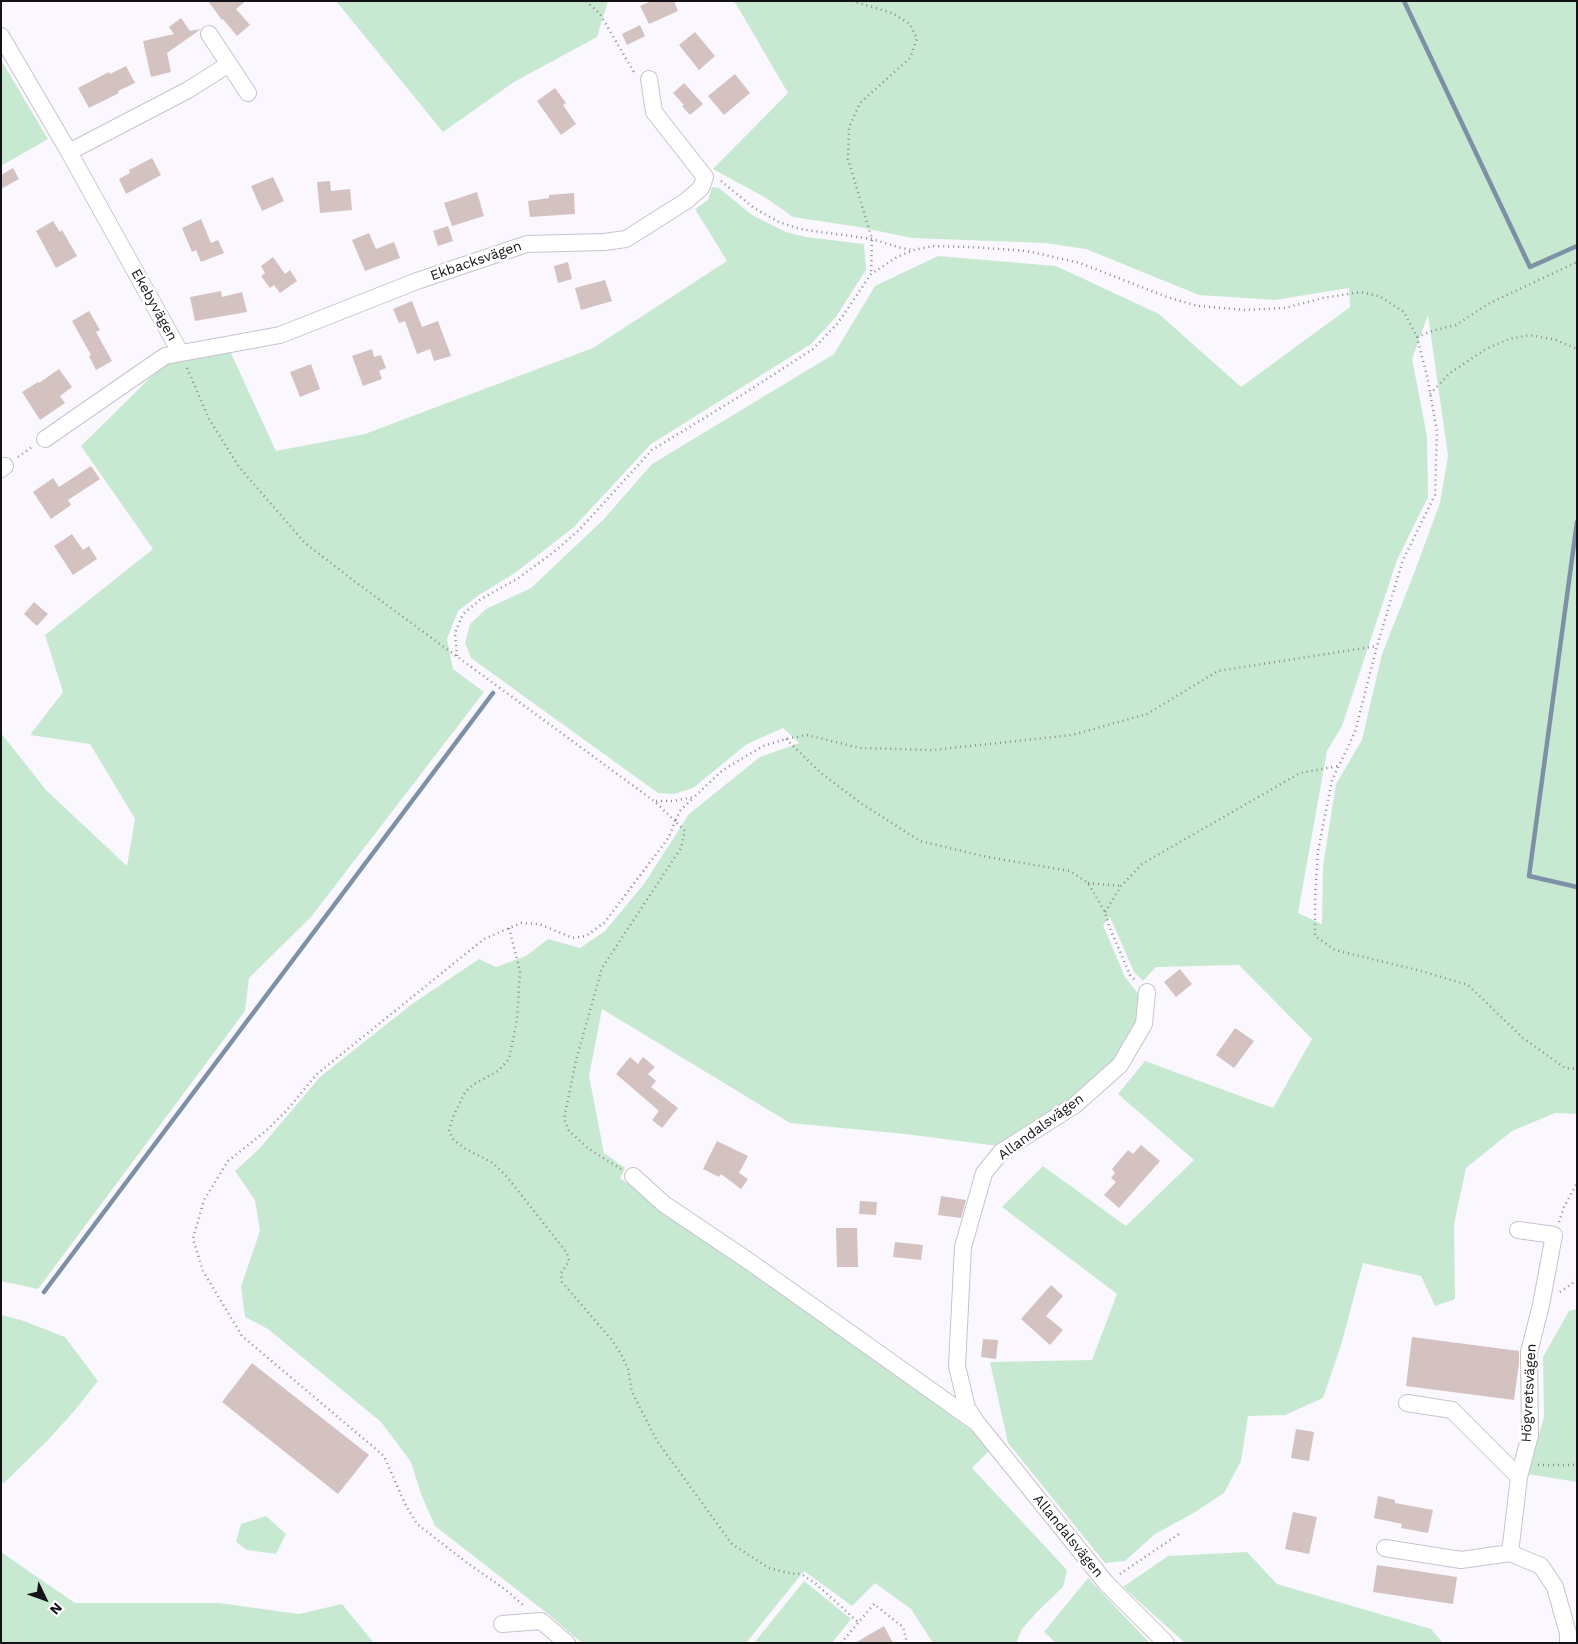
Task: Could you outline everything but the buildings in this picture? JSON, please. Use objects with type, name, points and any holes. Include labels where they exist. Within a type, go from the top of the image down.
[{"type":"street","points":[[209,34],[248,93]]},
{"type":"street","name":"Ekebyvägen","points":[[1,36],[69,152],[180,352],[164,356],[45,438]]},
{"type":"street","points":[[69,152],[188,90],[229,64]]},
{"type":"street","points":[[649,79],[654,112],[705,177]]},
{"type":"street","name":"Ekbacksvägen","points":[[180,352],[280,335],[418,281],[527,244],[604,242],[626,239],[686,201],[701,188],[705,177]]},
{"type":"street","name":"Allandalsvägen","points":[[1147,992],[1144,1024],[1120,1065],[1075,1105],[1001,1152],[984,1174],[963,1247],[957,1366],[967,1408],[977,1423],[1106,1583],[1166,1643]]},
{"type":"street","name":"Allandalsvägen","points":[[633,1176],[664,1204],[753,1264],[977,1423]]},
{"type":"street","points":[[1518,1230],[1554,1235]]},
{"type":"street","name":"Högvretsvägen","points":[[1510,1553],[1520,1471],[1530,1435],[1528,1352],[1541,1306],[1554,1235]]},
{"type":"street","points":[[1407,1403],[1452,1410],[1520,1471]]},
{"type":"street","points":[[1385,1548],[1461,1560],[1510,1553],[1541,1566],[1555,1587],[1568,1633],[1568,1643]]},
{"type":"street","points":[[502,1624],[541,1621],[567,1643]]},
{"type":"path","points":[[586,1],[600,14],[635,74],[649,79]]},
{"type":"path","points":[[852,1],[892,13],[910,24],[917,39],[910,58],[860,103],[849,127],[848,159],[872,239],[872,274]]},
{"type":"path","points":[[705,177],[721,181],[754,208],[779,222],[800,229],[872,239],[914,250]]},
{"type":"path","points":[[457,656],[455,633],[463,614],[481,599],[517,579],[555,551],[579,530],[652,450],[746,393],[812,349],[838,323],[872,274],[897,257],[914,250],[933,246],[1027,251],[1080,263],[1167,297],[1198,306],[1245,310],[1285,308],[1323,298],[1360,292],[1379,296],[1404,312],[1417,337],[1437,431],[1434,495],[1403,560],[1377,646],[1355,732],[1332,780],[1318,851],[1315,936],[1335,950],[1421,971],[1468,985],[1523,1038],[1565,1068],[1577,1069]]},
{"type":"path","points":[[1417,337],[1456,325],[1488,304],[1577,262]]},
{"type":"path","points":[[1430,394],[1450,373],[1486,349],[1508,339],[1530,335],[1556,340],[1577,349]]},
{"type":"path","points":[[180,352],[209,419],[239,467],[305,543],[354,582],[654,801],[685,831],[681,848],[602,968],[576,1060],[564,1119],[569,1131],[589,1149],[633,1176]]},
{"type":"path","points":[[3,468],[45,438]]},
{"type":"path","points":[[541,1621],[506,1590],[466,1562],[418,1524],[406,1506],[384,1456],[242,1336],[203,1272],[193,1240],[204,1200],[228,1161],[267,1130],[287,1110],[316,1074],[484,939],[521,923],[539,924],[573,938],[586,936],[605,922],[669,837],[680,811],[723,770],[762,746],[807,735],[860,748],[933,750],[1072,735],[1147,714],[1218,671],[1377,646]]},
{"type":"path","points":[[786,739],[821,773],[862,804],[920,841],[987,856],[1070,871],[1088,883],[1105,912],[1130,975],[1147,992]]},
{"type":"path","points":[[1105,912],[1121,886],[1142,864],[1300,773],[1338,766]]},
{"type":"path","points":[[654,801],[673,801],[694,797]]},
{"type":"path","points":[[1088,883],[1121,886]]},
{"type":"path","points":[[509,928],[520,972],[517,1020],[509,1060],[498,1071],[474,1084],[465,1092],[453,1117],[450,1131],[453,1139],[464,1148],[493,1163],[508,1178],[567,1254],[569,1261],[561,1273],[562,1282],[602,1328],[621,1354],[628,1369],[632,1392],[657,1441],[732,1544],[769,1568],[801,1574],[815,1583],[858,1622]]},
{"type":"path","points":[[1554,1235],[1564,1207],[1577,1183]]},
{"type":"path","points":[[1520,1471],[1577,1465]]},
{"type":"path","points":[[1106,1583],[1179,1534]]},
{"type":"path","points":[[841,1643],[874,1604],[903,1627],[907,1643]]},
{"type":"green space","points":[[336,1],[608,1],[597,37],[514,82],[443,132]]},
{"type":"green space","points":[[733,1],[1577,1],[1577,1114],[1555,1113],[1512,1131],[1466,1168],[1454,1224],[1455,1299],[1435,1306],[1421,1276],[1363,1263],[1341,1345],[1323,1398],[1285,1415],[1248,1416],[1241,1461],[1224,1493],[1192,1514],[1155,1534],[1125,1561],[1105,1563],[1008,1443],[990,1362],[1092,1360],[1117,1294],[1002,1207],[1043,1166],[1126,1226],[1194,1160],[1118,1094],[1145,1061],[1273,1108],[1312,1039],[1239,965],[1156,967],[1143,981],[1134,972],[1110,917],[1103,925],[1125,977],[1141,997],[1139,1023],[1115,1063],[1071,1102],[1006,1147],[905,1134],[790,1123],[602,1009],[589,1076],[604,1153],[625,1168],[620,1178],[805,1308],[972,1431],[990,1450],[972,1468],[1067,1570],[1063,1587],[1022,1629],[1016,1643],[933,1643],[911,1609],[875,1583],[852,1606],[804,1571],[746,1643],[582,1643],[548,1614],[435,1526],[421,1494],[411,1462],[381,1422],[268,1329],[245,1317],[241,1286],[260,1231],[255,1200],[235,1171],[260,1148],[320,1077],[412,1004],[479,959],[496,967],[526,956],[548,939],[580,948],[605,931],[644,884],[689,814],[760,757],[799,743],[783,728],[747,744],[693,788],[674,794],[658,793],[471,658],[465,643],[470,624],[486,609],[531,588],[603,520],[652,464],[834,354],[875,286],[938,256],[1056,266],[1159,314],[1241,387],[1350,307],[1349,288],[1275,300],[1199,295],[1086,249],[1045,243],[912,238],[859,227],[793,217],[766,198],[713,169],[788,93]],"holes":[[[1428,315],[1448,456],[1440,503],[1382,654],[1362,740],[1336,784],[1323,866],[1322,924],[1298,913],[1327,751],[1342,726],[1397,560],[1428,497],[1427,436],[1412,359]]]},
{"type":"green space","points":[[1,60],[48,139],[1,166]]},
{"type":"green space","points":[[712,187],[719,188],[752,215],[786,232],[806,237],[864,244],[866,270],[836,317],[811,344],[651,444],[574,527],[515,573],[479,595],[458,611],[447,639],[453,669],[484,692],[311,917],[249,978],[245,1011],[38,1289],[1,1281],[1,733],[46,790],[127,866],[135,819],[90,744],[30,735],[63,692],[45,635],[153,549],[81,446],[154,374],[169,363],[229,349],[276,451],[365,434],[593,348],[727,261],[695,209],[708,200]]},
{"type":"green space","points":[[1577,1309],[1577,1482],[1528,1474],[1544,1417],[1543,1357],[1569,1311]]},
{"type":"green space","points":[[1,1315],[21,1320],[65,1337],[98,1381],[48,1440],[4,1483],[1,1483]]},
{"type":"green space","points":[[266,1516],[286,1534],[276,1554],[247,1550],[236,1542],[241,1524]]},
{"type":"green space","points":[[1,1552],[75,1603],[219,1603],[299,1614],[342,1604],[374,1643],[1,1643]]},
{"type":"green space","points":[[1247,1552],[1277,1584],[1431,1629],[1443,1643],[1185,1643],[1123,1587],[1168,1556]]},
{"type":"green space","points":[[1088,1578],[1150,1643],[1056,1643],[1044,1632]]},
{"type":"green space","points":[[804,1581],[851,1619],[832,1643],[754,1643]]},
{"type":"waterway","points":[[1404,1],[1530,267],[1577,246]]},
{"type":"waterway","points":[[1577,522],[1529,876],[1577,887]]},
{"type":"waterway","points":[[44,1292],[493,693]]}]
